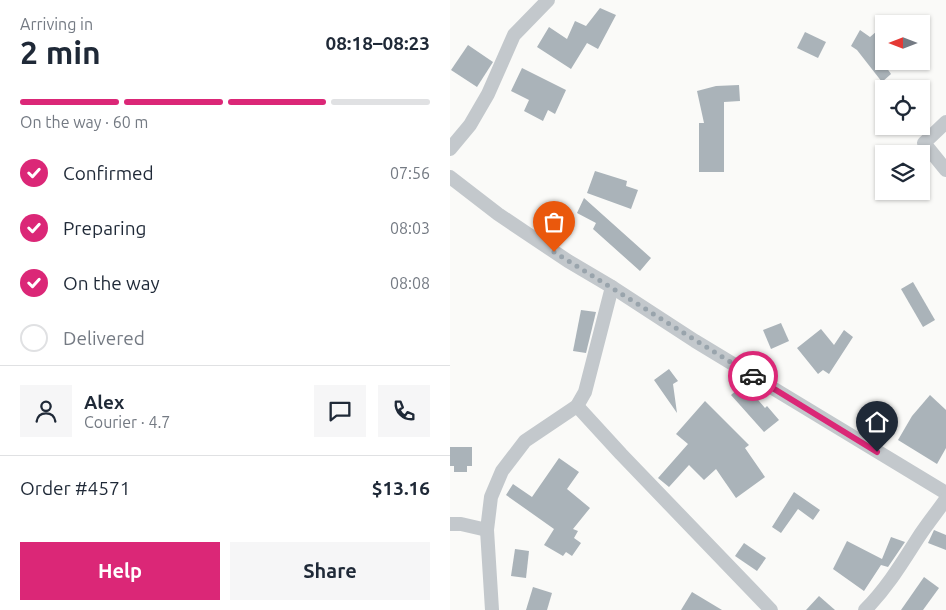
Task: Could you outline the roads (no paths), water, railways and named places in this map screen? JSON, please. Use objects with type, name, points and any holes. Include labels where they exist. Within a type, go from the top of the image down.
[{"type":"street","points":[[450,149],[470,125],[479,110],[514,36],[548,0]]},
{"type":"street","points":[[946,122],[924,143],[946,170]]},
{"type":"street","points":[[450,177],[498,214],[553,251],[695,341],[946,493]]},
{"type":"street","points":[[492,610],[487,530],[491,497],[502,471],[525,441],[577,406],[586,392],[612,287]]},
{"type":"street","points":[[577,406],[771,610]]},
{"type":"street","points":[[864,610],[879,596],[902,566],[919,537],[946,499]]},
{"type":"street","points":[[450,524],[460,524],[487,530]]}]
